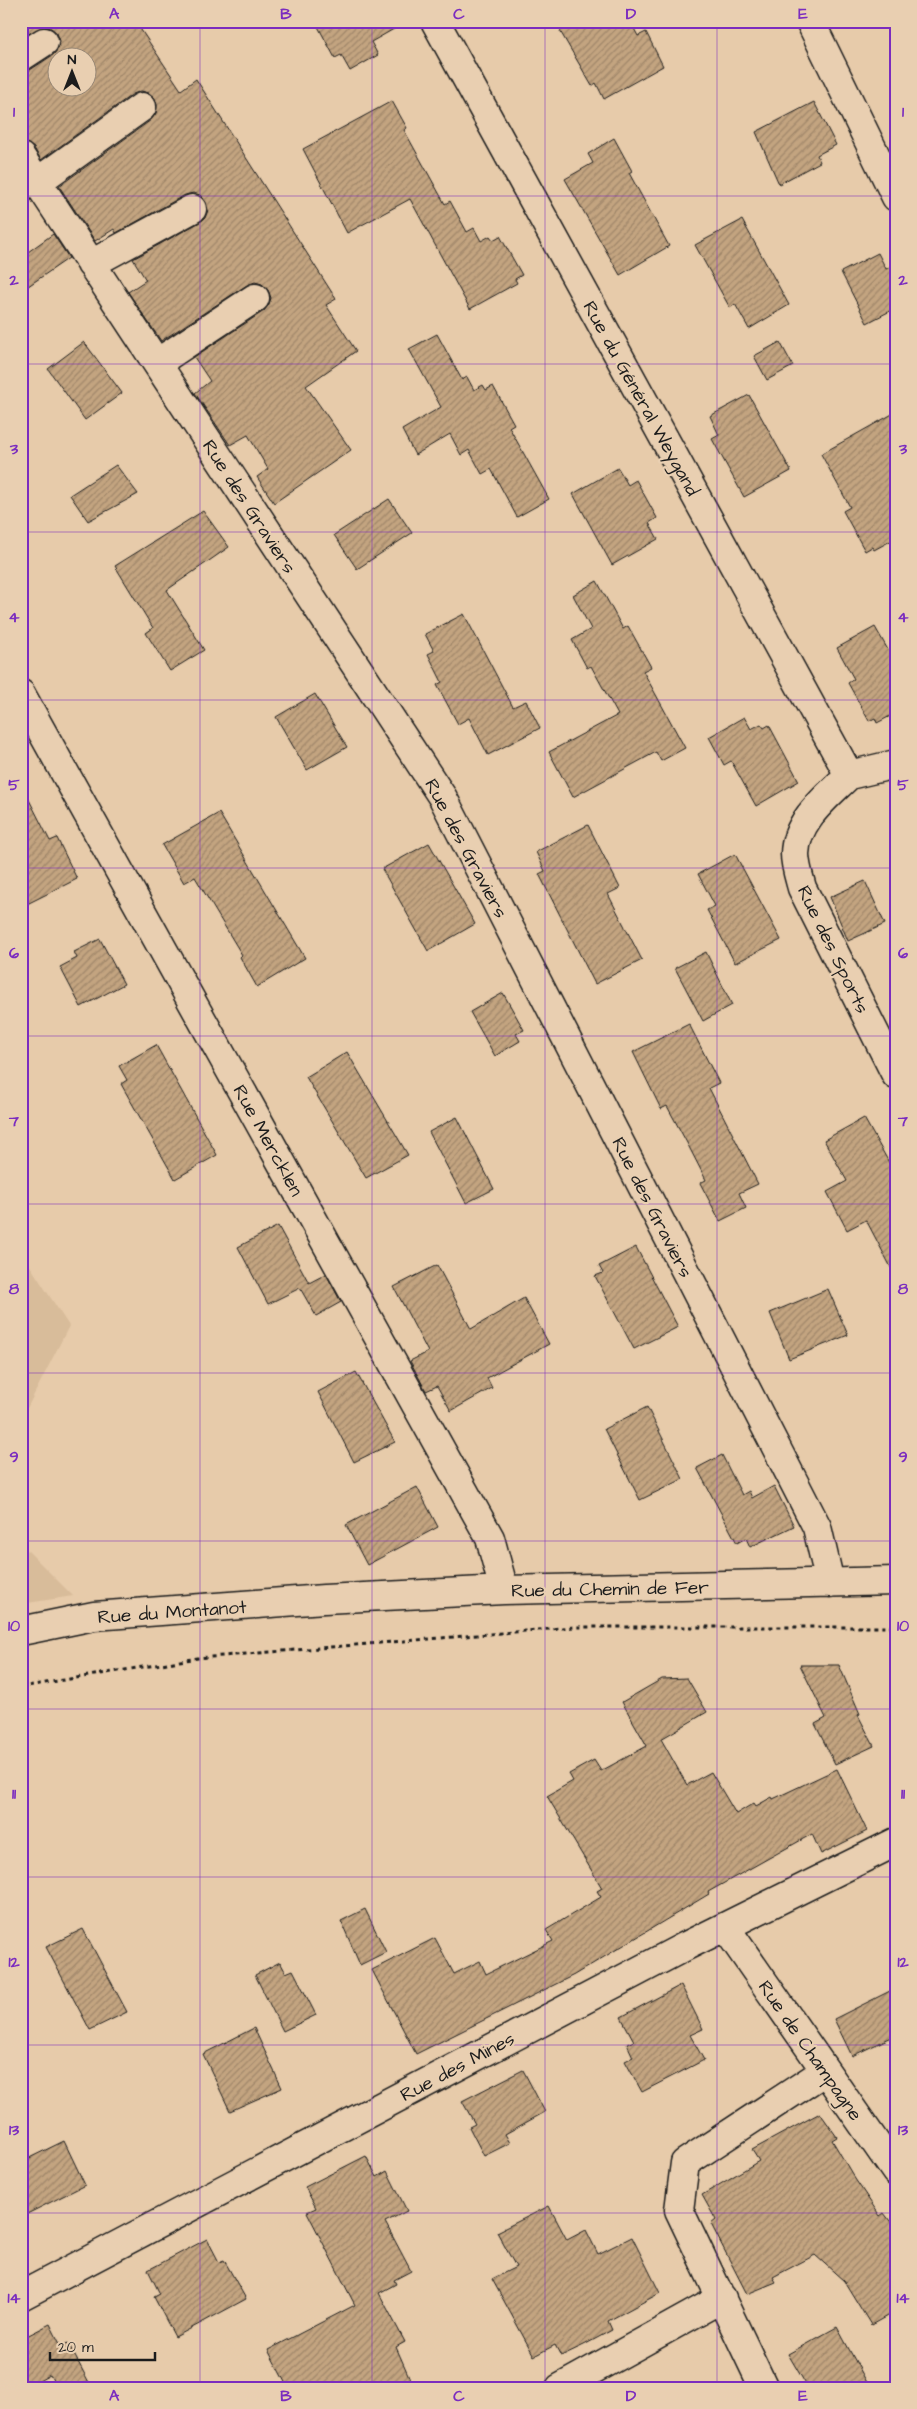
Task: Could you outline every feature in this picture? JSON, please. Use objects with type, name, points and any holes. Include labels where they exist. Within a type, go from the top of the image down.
[{"type":"street","name":"Rue du Général Weygand","points":[[435,21],[849,775]]},
{"type":"street","points":[[810,21],[896,197]]},
{"type":"street","points":[[21,57],[44,42]]},
{"type":"street","points":[[37,182],[142,107]]},
{"type":"street","name":"Rue des Graviers","points":[[21,157],[443,798],[818,1527],[830,1583]]},
{"type":"street","points":[[91,264],[192,209]]},
{"type":"street","points":[[157,364],[255,298]]},
{"type":"street","name":"Rue Mercklen","points":[[21,694],[490,1538],[504,1590]]},
{"type":"street","points":[[849,775],[896,764]]},
{"type":"street","name":"Rue des Sports","points":[[849,775],[810,814],[797,836],[795,855],[802,888],[896,1075]]},
{"type":"street","name":"Rue du Chemin de Fer","points":[[324,1599],[504,1590],[896,1582]]},
{"type":"street","name":"Rue du Montanot","points":[[21,1631],[94,1616],[324,1599]]},
{"type":"street","name":"Rue des Mines","points":[[21,2296],[686,1946],[726,1928],[896,1842]]},
{"type":"street","name":"Rue de Champagne","points":[[726,1928],[896,2172]]},
{"type":"street","points":[[764,2388],[679,2210],[685,2162],[825,2071]]},
{"type":"street","points":[[560,2388],[722,2298]]},
{"type":"path","points":[[21,1687],[198,1658],[574,1627],[896,1627]]},
{"type":"shaded area","points":[[21,1252],[69,1326],[21,1420]]},
{"type":"shaded area","points":[[21,1544],[73,1596],[21,1604]]},
{"type":"building","points":[[21,21],[135,21],[181,90],[196,79],[336,299],[326,305],[356,351],[306,386],[351,450],[274,503],[257,477],[268,469],[248,435],[230,445],[195,393],[210,381],[194,357],[264,311],[271,298],[268,290],[262,284],[255,282],[247,285],[161,341],[128,292],[146,280],[133,259],[200,222],[205,218],[208,210],[206,202],[200,195],[193,193],[185,195],[116,233],[114,229],[95,241],[59,186],[151,120],[156,113],[157,105],[155,98],[149,93],[141,91],[133,94],[41,160],[34,148],[21,139],[21,73],[30,70],[48,58],[48,98],[98,98],[98,48],[58,48],[60,41],[57,33],[51,28],[44,26],[21,38]]},
{"type":"building","points":[[315,21],[408,21],[371,42],[378,55],[350,71],[341,55],[335,58]]},
{"type":"building","points":[[577,21],[630,21],[638,36],[646,32],[663,66],[604,99],[596,83],[592,86],[560,31]]},
{"type":"building","points":[[392,101],[407,128],[404,130],[445,204],[450,201],[467,232],[474,228],[481,241],[490,236],[493,240],[500,236],[522,275],[515,279],[517,283],[470,309],[410,199],[347,233],[303,149]]},
{"type":"building","points":[[814,102],[836,145],[817,155],[820,162],[779,184],[756,132]]},
{"type":"building","points":[[614,138],[632,171],[629,173],[669,246],[620,275],[565,179],[593,163],[588,154]]},
{"type":"building","points":[[742,220],[789,305],[749,329],[735,304],[730,308],[695,245]]},
{"type":"building","points":[[53,234],[69,258],[21,291],[21,257]]},
{"type":"building","points":[[878,253],[886,269],[896,264],[896,308],[867,323],[841,272]]},
{"type":"building","points":[[437,334],[462,380],[467,377],[474,390],[483,385],[486,390],[493,386],[514,424],[509,427],[549,499],[517,517],[491,469],[482,474],[469,450],[461,455],[450,434],[415,455],[402,430],[441,407],[409,349]]},
{"type":"building","points":[[84,342],[122,393],[85,420],[48,369]]},
{"type":"building","points":[[780,342],[793,366],[767,380],[754,356]]},
{"type":"building","points":[[749,395],[791,471],[744,497],[712,439],[719,435],[710,416]]},
{"type":"building","points":[[896,412],[896,538],[874,550],[872,547],[865,551],[843,511],[850,507],[821,454]]},
{"type":"building","points":[[116,465],[138,494],[88,521],[70,495]]},
{"type":"building","points":[[618,468],[628,485],[636,480],[657,518],[649,523],[658,539],[612,565],[573,494]]},
{"type":"building","points":[[389,499],[412,533],[357,569],[334,535]]},
{"type":"building","points":[[203,511],[229,547],[167,590],[204,650],[170,671],[146,633],[153,628],[115,566]]},
{"type":"building","points":[[597,581],[623,629],[628,626],[651,667],[643,671],[685,748],[661,761],[656,752],[573,797],[549,752],[618,715],[591,666],[587,668],[572,640],[591,629],[573,595]]},
{"type":"building","points":[[464,614],[513,707],[526,701],[540,728],[488,755],[469,718],[458,724],[437,685],[442,682],[428,654],[434,651],[425,634]]},
{"type":"building","points":[[875,627],[896,664],[896,713],[877,723],[875,718],[869,721],[848,683],[854,679],[837,648]]},
{"type":"building","points":[[315,694],[347,747],[307,770],[276,717]]},
{"type":"building","points":[[744,717],[751,729],[761,724],[764,728],[769,725],[799,781],[756,806],[731,761],[724,765],[709,737]]},
{"type":"building","points":[[21,784],[50,841],[57,838],[77,879],[21,907]]},
{"type":"building","points":[[219,813],[305,958],[257,987],[240,957],[242,955],[195,877],[184,883],[162,845]]},
{"type":"building","points":[[588,825],[620,888],[608,894],[642,960],[595,984],[539,874],[545,871],[536,852]]},
{"type":"building","points":[[429,843],[475,924],[428,951],[382,869]]},
{"type":"building","points":[[735,854],[781,940],[735,963],[707,910],[715,906],[698,874]]},
{"type":"building","points":[[865,881],[885,924],[848,941],[830,897]]},
{"type":"building","points":[[100,939],[124,984],[81,1007],[60,967],[77,958],[74,952]]},
{"type":"building","points":[[706,952],[732,1005],[703,1021],[675,968]]},
{"type":"building","points":[[503,993],[524,1030],[516,1034],[520,1041],[495,1056],[470,1012]]},
{"type":"building","points":[[689,1024],[719,1083],[709,1088],[758,1184],[739,1193],[746,1208],[720,1221],[700,1183],[706,1180],[687,1143],[667,1106],[661,1109],[633,1052]]},
{"type":"building","points":[[156,1045],[217,1155],[175,1179],[121,1084],[127,1080],[119,1066]]},
{"type":"building","points":[[347,1052],[408,1155],[366,1178],[306,1077]]},
{"type":"building","points":[[457,1117],[494,1189],[466,1203],[429,1132]]},
{"type":"building","points":[[864,1118],[896,1175],[896,1277],[866,1220],[847,1230],[827,1192],[847,1181],[824,1140]]},
{"type":"building","points":[[278,1226],[309,1283],[326,1274],[341,1302],[316,1316],[300,1288],[268,1304],[238,1247]]},
{"type":"building","points":[[636,1247],[678,1327],[634,1349],[595,1276],[603,1273],[599,1266]]},
{"type":"building","points":[[437,1265],[471,1329],[524,1298],[549,1344],[487,1378],[492,1388],[451,1411],[437,1386],[426,1391],[410,1361],[428,1352],[394,1287]]},
{"type":"building","points":[[828,1289],[848,1335],[789,1359],[770,1313]]},
{"type":"building","points":[[356,1372],[395,1442],[354,1462],[318,1392]]},
{"type":"building","points":[[647,1407],[683,1479],[640,1500],[604,1429]]},
{"type":"building","points":[[722,1455],[742,1495],[749,1491],[752,1498],[774,1486],[794,1526],[750,1547],[746,1538],[737,1543],[697,1468]]},
{"type":"building","points":[[417,1487],[438,1527],[367,1565],[346,1525]]},
{"type":"building","points":[[800,1665],[839,1665],[860,1714],[858,1715],[874,1746],[835,1764],[815,1724],[826,1718]]},
{"type":"building","points":[[687,1678],[707,1712],[661,1739],[687,1785],[711,1772],[736,1814],[754,1803],[756,1806],[772,1797],[773,1799],[837,1769],[867,1831],[821,1854],[812,1834],[708,1892],[709,1894],[574,1975],[416,2054],[372,1970],[435,1938],[454,1974],[480,1961],[486,1974],[553,1941],[546,1930],[601,1897],[597,1891],[602,1888],[547,1796],[573,1781],[569,1774],[594,1760],[601,1771],[647,1746],[622,1702],[662,1679]]},
{"type":"building","points":[[365,1909],[386,1952],[360,1965],[341,1921]]},
{"type":"building","points":[[83,1929],[127,2012],[90,2030],[46,1947]]},
{"type":"building","points":[[280,1962],[286,1973],[293,1970],[316,2015],[283,2031],[255,1975]]},
{"type":"building","points":[[681,1985],[703,2029],[690,2035],[704,2060],[642,2092],[625,2061],[633,2057],[627,2044],[634,2041],[621,2017]]},
{"type":"building","points":[[896,1988],[896,2035],[852,2056],[834,2019]]},
{"type":"building","points":[[254,2028],[282,2088],[230,2111],[203,2054]]},
{"type":"building","points":[[523,2070],[545,2112],[505,2134],[510,2143],[484,2156],[469,2127],[475,2124],[462,2101]]},
{"type":"building","points":[[820,2113],[837,2137],[832,2140],[855,2179],[880,2216],[884,2213],[896,2229],[896,2311],[871,2325],[844,2281],[815,2255],[773,2277],[776,2282],[747,2294],[711,2224],[716,2220],[702,2195],[759,2161],[752,2150]]},
{"type":"building","points":[[64,2141],[85,2185],[21,2217],[21,2162]]},
{"type":"building","points":[[366,2156],[377,2177],[387,2171],[407,2211],[385,2222],[411,2271],[394,2280],[396,2284],[379,2293],[405,2342],[396,2347],[414,2388],[288,2388],[268,2350],[355,2305],[307,2212],[316,2208],[305,2187]]},
{"type":"building","points":[[549,2206],[567,2240],[586,2230],[598,2254],[632,2237],[660,2293],[608,2321],[612,2330],[584,2345],[561,2356],[555,2345],[534,2356],[492,2279],[516,2267],[497,2232]]},
{"type":"building","points":[[207,2239],[219,2262],[224,2260],[246,2299],[175,2337],[154,2297],[160,2294],[148,2270]]},
{"type":"building","points":[[50,2324],[61,2346],[68,2343],[92,2388],[57,2388],[50,2375],[26,2388],[21,2388],[21,2339]]},
{"type":"building","points":[[837,2327],[870,2388],[808,2388],[788,2354]]}]
